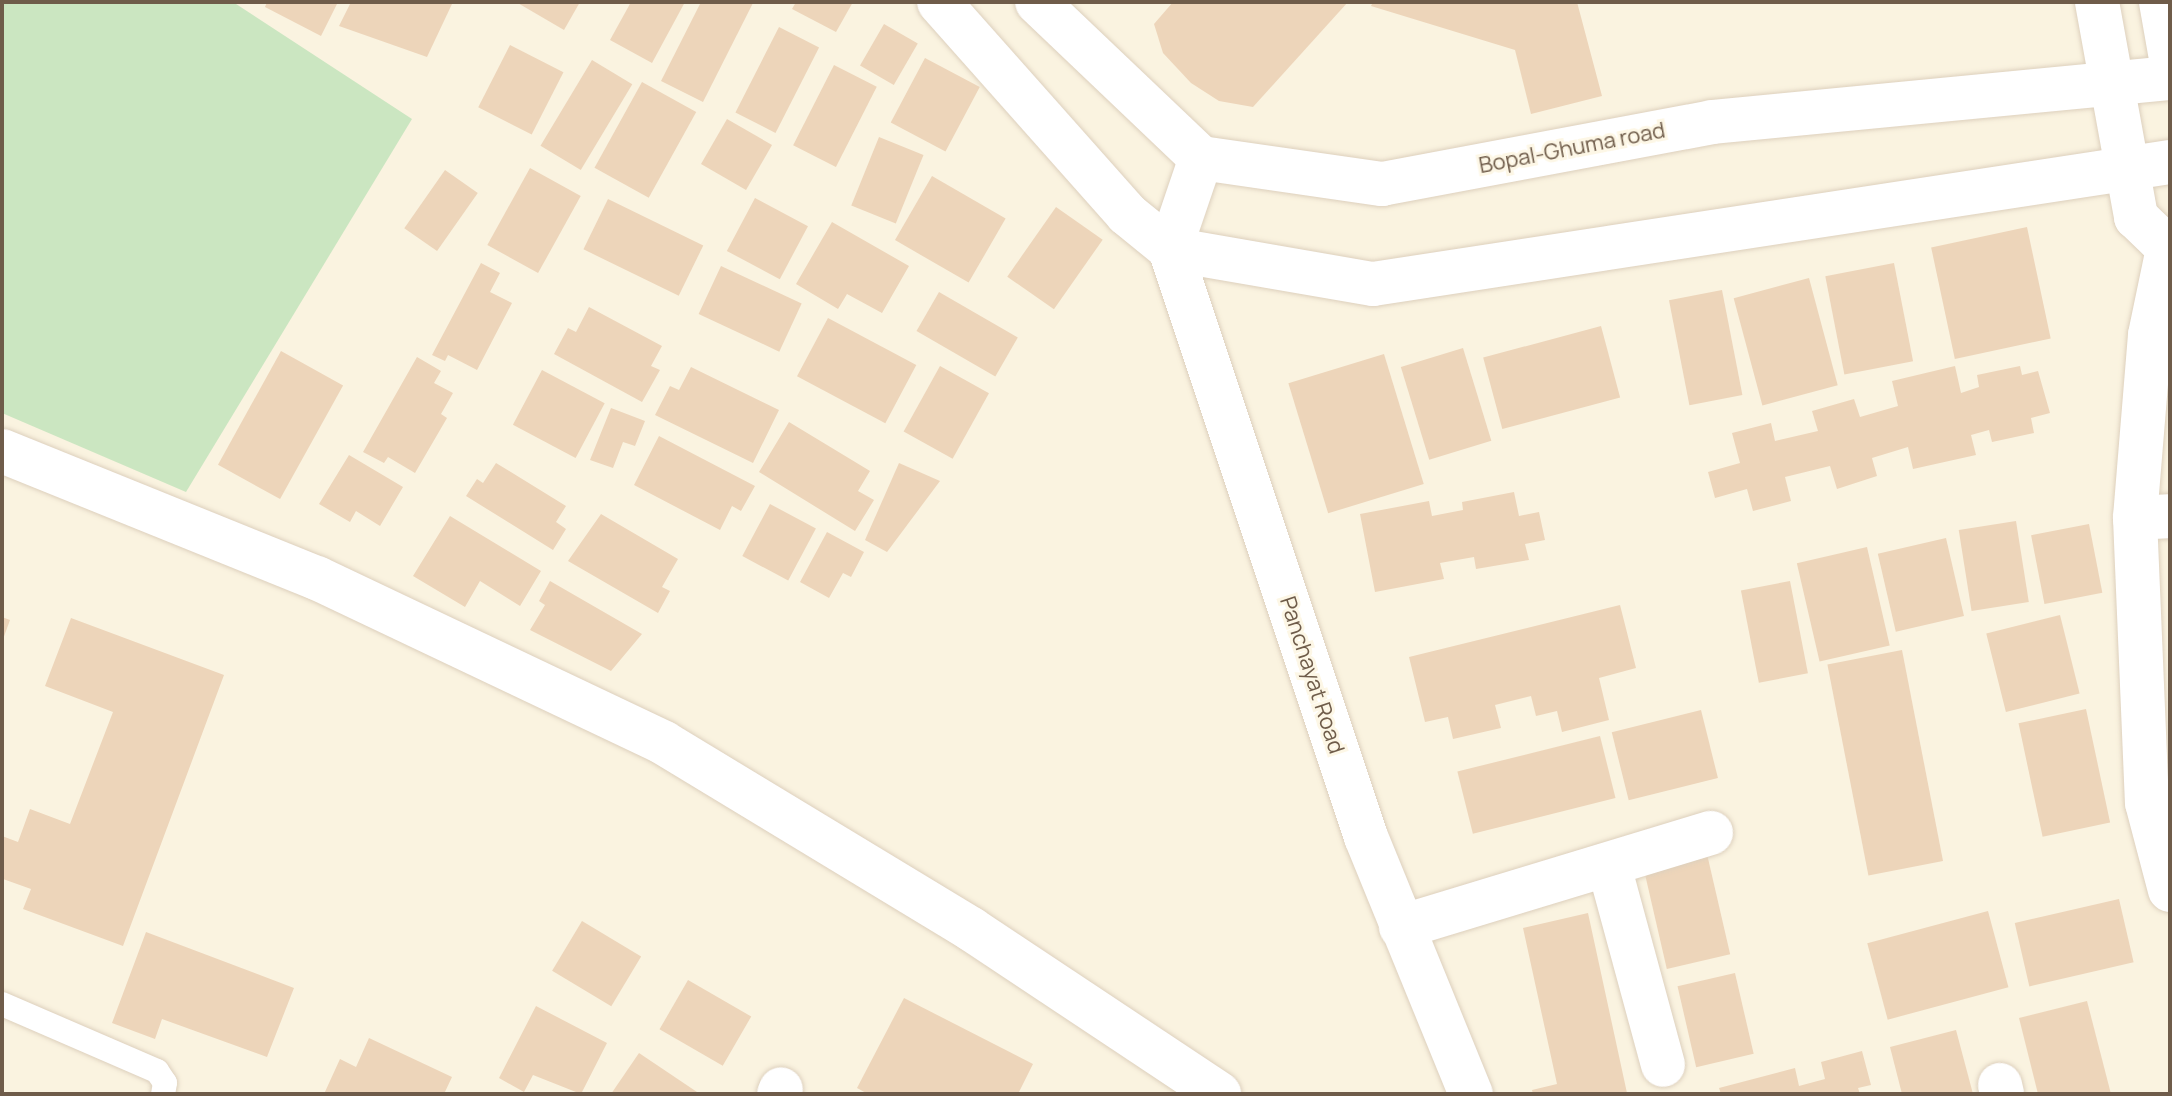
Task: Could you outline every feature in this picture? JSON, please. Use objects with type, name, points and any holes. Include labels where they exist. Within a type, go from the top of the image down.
[{"type":"street","points":[[939,2],[1127,214],[1170,249],[1373,284],[2170,162]]},
{"type":"street","points":[[1037,2],[1201,158],[1170,249]]},
{"type":"street","points":[[2097,2],[2125,170],[2136,217],[2168,242],[2150,335],[2159,802],[2170,890]]},
{"type":"street","points":[[2161,2],[2170,53]]},
{"type":"street","name":"Bopal-Ghuma road","points":[[1201,158],[1382,184],[1712,122],[2170,78]]},
{"type":"street","name":"Panchayat Road","points":[[1170,249],[1366,837],[1471,1094]]},
{"type":"street","points":[[2,451],[317,578],[664,743],[971,929],[1203,1090]]},
{"type":"street","points":[[1401,927],[1711,833]]},
{"type":"street","points":[[1609,866],[1663,1065]]},
{"type":"lane","points":[[2,1004],[148,1066],[165,1083],[163,1094]]},
{"type":"green space","points":[[2,2],[233,2],[412,119],[186,492],[2,413]]},
{"type":"building","points":[[267,2],[338,2],[321,36],[265,7]]},
{"type":"building","points":[[351,2],[452,4],[427,57],[339,26]]},
{"type":"building","points":[[516,2],[580,2],[564,30]]},
{"type":"building","points":[[631,2],[685,2],[652,63],[610,40]]},
{"type":"building","points":[[701,2],[753,3],[703,102],[661,81]]},
{"type":"building","points":[[796,2],[853,2],[836,32],[792,9]]},
{"type":"building","points":[[1173,2],[1348,2],[1253,107],[1219,101],[1191,83],[1163,53],[1154,24]]},
{"type":"building","points":[[1373,2],[1577,2],[1602,96],[1531,114],[1515,50],[1371,6]]},
{"type":"building","points":[[884,24],[918,44],[894,85],[860,66]]},
{"type":"building","points":[[779,27],[819,47],[776,133],[735,113]]},
{"type":"building","points":[[510,45],[563,72],[532,135],[478,107]]},
{"type":"building","points":[[925,58],[980,87],[945,152],[891,122]]},
{"type":"building","points":[[592,60],[632,84],[581,170],[540,146]]},
{"type":"building","points":[[834,65],[877,87],[836,167],[793,145]]},
{"type":"building","points":[[642,82],[696,112],[649,198],[594,168]]},
{"type":"building","points":[[727,119],[772,145],[746,190],[701,164]]},
{"type":"building","points":[[879,137],[924,155],[896,224],[851,206]]},
{"type":"building","points":[[530,168],[581,196],[538,273],[487,245]]},
{"type":"building","points":[[445,170],[478,193],[437,251],[404,228]]},
{"type":"building","points":[[932,176],[1006,218],[969,283],[895,240]]},
{"type":"building","points":[[755,198],[808,226],[780,279],[727,251]]},
{"type":"building","points":[[608,199],[703,245],[679,296],[583,249]]},
{"type":"building","points":[[1056,207],[1103,240],[1054,309],[1007,277]]},
{"type":"building","points":[[832,222],[909,266],[882,313],[847,294],[838,309],[796,284]]},
{"type":"building","points":[[2027,227],[2051,339],[1955,359],[1931,247]]},
{"type":"building","points":[[481,263],[500,273],[490,292],[512,303],[477,370],[448,355],[445,361],[432,355]]},
{"type":"building","points":[[1894,263],[1913,361],[1844,375],[1825,276]]},
{"type":"building","points":[[721,266],[802,304],[779,352],[699,314]]},
{"type":"building","points":[[1809,278],[1838,385],[1762,405],[1734,298]]},
{"type":"building","points":[[1722,290],[1742,395],[1689,405],[1669,300]]},
{"type":"building","points":[[939,292],[1018,338],[995,376],[916,331]]},
{"type":"building","points":[[589,307],[662,346],[651,366],[660,370],[642,402],[554,354],[568,328],[576,332]]},
{"type":"building","points":[[828,318],[916,365],[885,423],[797,376]]},
{"type":"building","points":[[1601,326],[1620,397],[1502,429],[1483,358]]},
{"type":"building","points":[[1463,348],[1491,441],[1429,460],[1401,367]]},
{"type":"building","points":[[281,351],[343,385],[280,499],[218,465]]},
{"type":"building","points":[[1384,354],[1424,484],[1328,513],[1288,383]]},
{"type":"building","points":[[417,357],[441,371],[434,383],[453,393],[441,414],[447,418],[415,473],[388,457],[384,463],[363,452]]},
{"type":"building","points":[[940,366],[989,393],[953,459],[904,432]]},
{"type":"building","points":[[1955,366],[1961,393],[1979,387],[1977,375],[2020,366],[2022,375],[2038,371],[2050,413],[2031,418],[2034,433],[1992,442],[1989,430],[1971,435],[1976,455],[1913,469],[1908,447],[1872,458],[1877,476],[1837,489],[1830,466],[1785,477],[1791,501],[1753,511],[1747,489],[1715,498],[1708,472],[1740,463],[1732,433],[1771,423],[1775,441],[1818,431],[1812,411],[1854,399],[1860,417],[1898,406],[1892,381]]},
{"type":"building","points":[[691,367],[779,410],[753,463],[655,415],[670,386],[679,390]]},
{"type":"building","points":[[542,370],[605,403],[576,458],[513,425]]},
{"type":"building","points":[[611,408],[645,421],[635,446],[623,442],[613,468],[590,460]]},
{"type":"building","points":[[789,422],[870,471],[858,491],[874,500],[855,531],[759,472]]},
{"type":"building","points":[[659,436],[755,486],[741,511],[732,506],[720,530],[634,485]]},
{"type":"building","points":[[349,455],[403,487],[380,526],[356,511],[350,522],[319,504]]},
{"type":"building","points":[[496,463],[566,506],[556,522],[566,529],[553,550],[466,496],[477,479],[483,483]]},
{"type":"building","points":[[899,463],[940,481],[887,552],[865,540]]},
{"type":"building","points":[[1514,492],[1519,516],[1539,512],[1545,540],[1525,544],[1529,560],[1476,569],[1474,557],[1440,563],[1444,579],[1375,592],[1360,514],[1429,501],[1432,516],[1463,510],[1462,502]]},
{"type":"building","points":[[770,504],[816,528],[788,581],[742,556]]},
{"type":"building","points":[[601,514],[678,559],[662,587],[670,591],[658,613],[568,561]]},
{"type":"building","points":[[450,516],[541,571],[520,606],[480,581],[465,607],[413,576]]},
{"type":"building","points":[[2016,521],[2029,602],[1972,611],[1959,530]]},
{"type":"building","points":[[2089,524],[2102,593],[2044,604],[2031,535]]},
{"type":"building","points":[[827,532],[864,552],[851,577],[843,573],[829,598],[800,582]]},
{"type":"building","points":[[1946,538],[1964,616],[1896,632],[1878,554]]},
{"type":"building","points":[[1867,547],[1890,645],[1820,662],[1797,563]]},
{"type":"building","points":[[550,581],[642,634],[611,671],[530,630],[545,605],[539,601]]},
{"type":"building","points":[[1790,581],[1808,673],[1759,683],[1741,591]]},
{"type":"building","points":[[1620,605],[1636,668],[1599,678],[1609,720],[1562,732],[1557,711],[1536,716],[1531,696],[1495,705],[1501,728],[1453,739],[1448,717],[1425,722],[1409,657]]},
{"type":"building","points":[[2060,615],[2080,694],[2006,712],[1986,633]]},
{"type":"building","points":[[2,617],[10,620],[2,642]]},
{"type":"building","points":[[71,618],[224,675],[123,946],[23,909],[31,889],[3,879],[2,836],[18,842],[30,809],[70,824],[113,712],[45,686]]},
{"type":"building","points":[[1902,650],[1943,861],[1868,876],[1827,665]]},
{"type":"building","points":[[2086,709],[2110,822],[2043,837],[2019,723]]},
{"type":"building","points":[[1701,710],[1718,778],[1629,800],[1612,732]]},
{"type":"building","points":[[1600,736],[1615,798],[1473,834],[1457,772]]},
{"type":"building","points":[[1707,854],[1730,954],[1667,969],[1644,869]]},
{"type":"building","points":[[2119,899],[2134,962],[2029,986],[2015,923]]},
{"type":"building","points":[[1988,911],[2008,987],[1888,1020],[1867,943]]},
{"type":"building","points":[[1588,913],[1627,1093],[1533,1094],[1532,1090],[1557,1084],[1523,928]]},
{"type":"building","points":[[582,921],[641,957],[611,1006],[552,971]]},
{"type":"building","points":[[146,932],[294,988],[267,1057],[162,1019],[155,1039],[112,1023]]},
{"type":"building","points":[[1735,973],[1754,1054],[1696,1067],[1678,986]]},
{"type":"building","points":[[688,980],[751,1016],[723,1066],[660,1029]]},
{"type":"building","points":[[904,998],[1033,1064],[1018,1094],[868,1094],[857,1088]]},
{"type":"building","points":[[2087,1001],[2111,1094],[2038,1094],[2019,1018]]},
{"type":"building","points":[[536,1006],[607,1043],[581,1094],[533,1075],[524,1092],[499,1078]]},
{"type":"building","points":[[1956,1030],[1973,1094],[1902,1094],[1890,1047]]},
{"type":"building","points":[[369,1038],[452,1077],[444,1094],[324,1094],[340,1059],[356,1067]]},
{"type":"building","points":[[1862,1051],[1871,1085],[1858,1088],[1860,1094],[1721,1094],[1719,1088],[1795,1068],[1799,1086],[1825,1079],[1821,1062]]},
{"type":"building","points":[[639,1053],[700,1094],[611,1094]]}]
